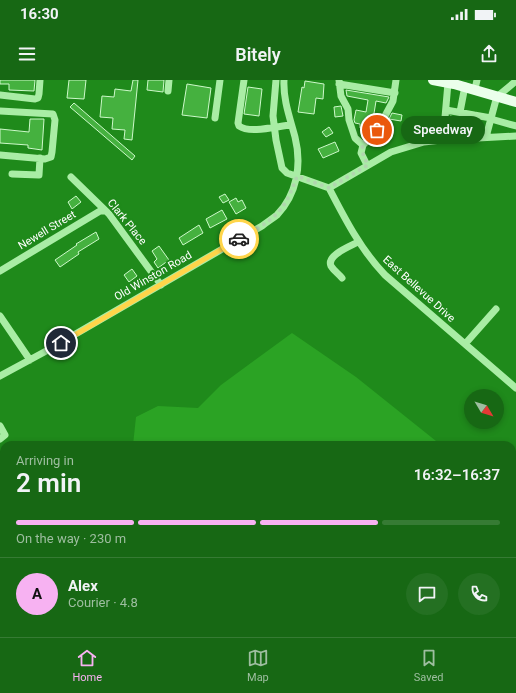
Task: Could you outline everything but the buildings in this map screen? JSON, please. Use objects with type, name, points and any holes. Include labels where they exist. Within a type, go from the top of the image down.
[{"type":"main road","points":[[433,80],[464,86],[476,85],[497,96],[516,102]]},
{"type":"street","points":[[0,95],[38,98],[40,80]]},
{"type":"street","points":[[168,91],[169,80]]},
{"type":"street","points":[[215,118],[220,80]]},
{"type":"street","points":[[244,80],[238,123],[239,126],[244,128],[266,130],[275,126],[291,125]]},
{"type":"street","points":[[276,80],[273,116],[282,168],[287,173],[329,188],[391,152],[424,142],[516,136]]},
{"type":"street","name":"Old Winston Road","points":[[0,376],[161,285],[262,226],[276,216],[285,205],[292,192],[297,176],[299,160],[295,138],[284,97],[284,80]]},
{"type":"street","points":[[368,165],[361,153],[363,145],[377,130],[393,101],[396,80]]},
{"type":"street","points":[[486,137],[497,96],[516,81]]},
{"type":"street","points":[[363,145],[355,138],[349,120],[348,110],[340,96],[339,82],[395,93]]},
{"type":"street","points":[[443,140],[448,83]]},
{"type":"street","points":[[460,112],[464,86]]},
{"type":"street","points":[[0,110],[53,114],[55,120],[51,157],[45,159],[0,155]]},
{"type":"street","points":[[446,110],[491,118],[516,126]]},
{"type":"street","points":[[470,138],[474,115]]},
{"type":"street","points":[[12,174],[38,175],[40,158]]},
{"type":"street","name":"Clark Place","points":[[71,177],[109,214],[161,285]]},
{"type":"street","name":"East Bellevue Drive","points":[[329,188],[358,242],[372,262],[385,275],[516,388]]},
{"type":"street","name":"Newell Street","points":[[0,270],[100,211],[105,211]]},
{"type":"street","points":[[342,278],[330,264],[330,260],[333,256],[358,242]]},
{"type":"street","points":[[465,344],[496,309]]},
{"type":"street","points":[[0,316],[30,360]]},
{"type":"street","points":[[0,426],[5,436],[0,439]]},
{"type":"green space","points":[[292,333],[356,377],[436,441],[133,441],[136,417],[158,406],[198,408],[221,385]]},
{"type":"way so far","points":[[239,239],[276,216],[285,205],[292,192],[297,176],[329,188],[368,165],[361,153],[363,145],[377,130]]},
{"type":"place","name":"Speedway","points":[[377,130]]},
{"type":"route","points":[[61,343],[239,239]]}]
